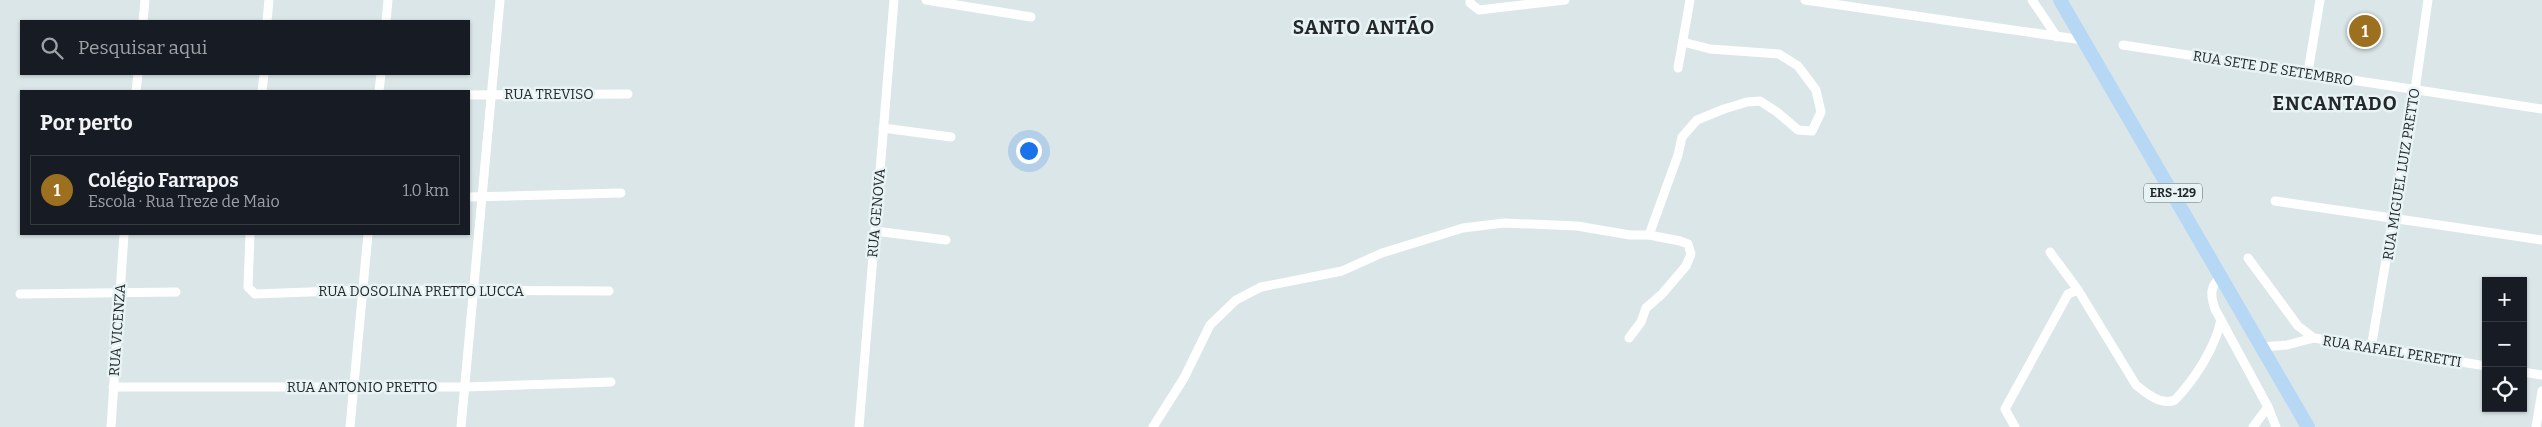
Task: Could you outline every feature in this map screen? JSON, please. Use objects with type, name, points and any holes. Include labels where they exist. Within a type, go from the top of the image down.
[{"type":"main road","name":"ERS-129","points":[[2060,0],[2308,427]]},
{"type":"street","points":[[143,20],[145,0]]},
{"type":"street","points":[[268,20],[269,0]]},
{"type":"street","points":[[386,20],[388,0]]},
{"type":"street","points":[[462,427],[472,291],[500,0]]},
{"type":"street","name":"RUA GENOVA","points":[[859,427],[894,0]]},
{"type":"street","points":[[926,0],[1031,17]]},
{"type":"street","points":[[1470,0],[1470,3],[1479,10],[1565,0]]},
{"type":"street","points":[[1678,68],[1690,0]]},
{"type":"street","points":[[1805,0],[2083,40]]},
{"type":"street","points":[[2032,0],[2057,37]]},
{"type":"street","points":[[2308,72],[2320,0]]},
{"type":"street","name":"RUA MIGUEL LUIZ PRETTO","points":[[2371,348],[2415,90],[2428,0]]},
{"type":"street","points":[[1649,235],[1672,173],[1682,137],[1697,120],[1747,102],[1760,101],[1777,112],[1798,130],[1812,131],[1821,112],[1816,90],[1798,66],[1779,54],[1710,49],[1683,42]]},
{"type":"street","name":"RUA SETE DE SETEMBRO","points":[[2123,46],[2308,72],[2542,109]]},
{"type":"street","points":[[136,90],[138,75]]},
{"type":"street","points":[[262,90],[264,75]]},
{"type":"street","points":[[379,90],[381,75]]},
{"type":"street","name":"RUA TREVISO","points":[[470,95],[628,94]]},
{"type":"street","points":[[884,128],[951,137]]},
{"type":"street","points":[[470,197],[621,193]]},
{"type":"street","points":[[2275,201],[2542,240]]},
{"type":"street","points":[[1153,427],[1184,378],[1210,325],[1236,300],[1261,287],[1342,271],[1382,253],[1463,228],[1504,223],[1577,226],[1630,235],[1649,235],[1680,240],[1688,244],[1691,254],[1686,266],[1662,294],[1646,308],[1641,322],[1629,338]]},
{"type":"street","points":[[875,231],[946,240]]},
{"type":"street","name":"RUA VICENZA","points":[[111,427],[118,293],[124,235]]},
{"type":"street","name":"RUA DOSOLINA PRETTO LUCCA","points":[[250,235],[248,287],[255,294],[363,290],[609,291]]},
{"type":"street","points":[[350,427],[368,235]]},
{"type":"street","points":[[2050,252],[2078,290],[2136,385],[2148,395],[2162,401],[2175,400],[2189,385],[2218,334],[2221,320]]},
{"type":"street","name":"RUA RAFAEL PERETTI","points":[[2248,258],[2298,326],[2314,338],[2482,365]]},
{"type":"street","points":[[2221,276],[2213,283],[2210,295],[2221,320],[2268,407],[2276,427]]},
{"type":"street","points":[[2015,427],[2004,409],[2068,294],[2078,290]]},
{"type":"street","points":[[20,294],[176,292]]},
{"type":"street","points":[[2262,347],[2287,345],[2314,338]]},
{"type":"street","points":[[2527,373],[2542,375]]},
{"type":"street","name":"RUA ANTONIO PRETTO","points":[[113,387],[464,387],[611,382]]},
{"type":"street","points":[[2536,427],[2542,392]]},
{"type":"street","points":[[2253,427],[2268,407]]},
{"type":"place","name":"Colégio Farrapos","points":[[2365,31]]},
{"type":"district","name":"SANTO ANTÃO","points":[[1364,27]]},
{"type":"district","name":"ENCANTADO","points":[[2335,103]]}]
